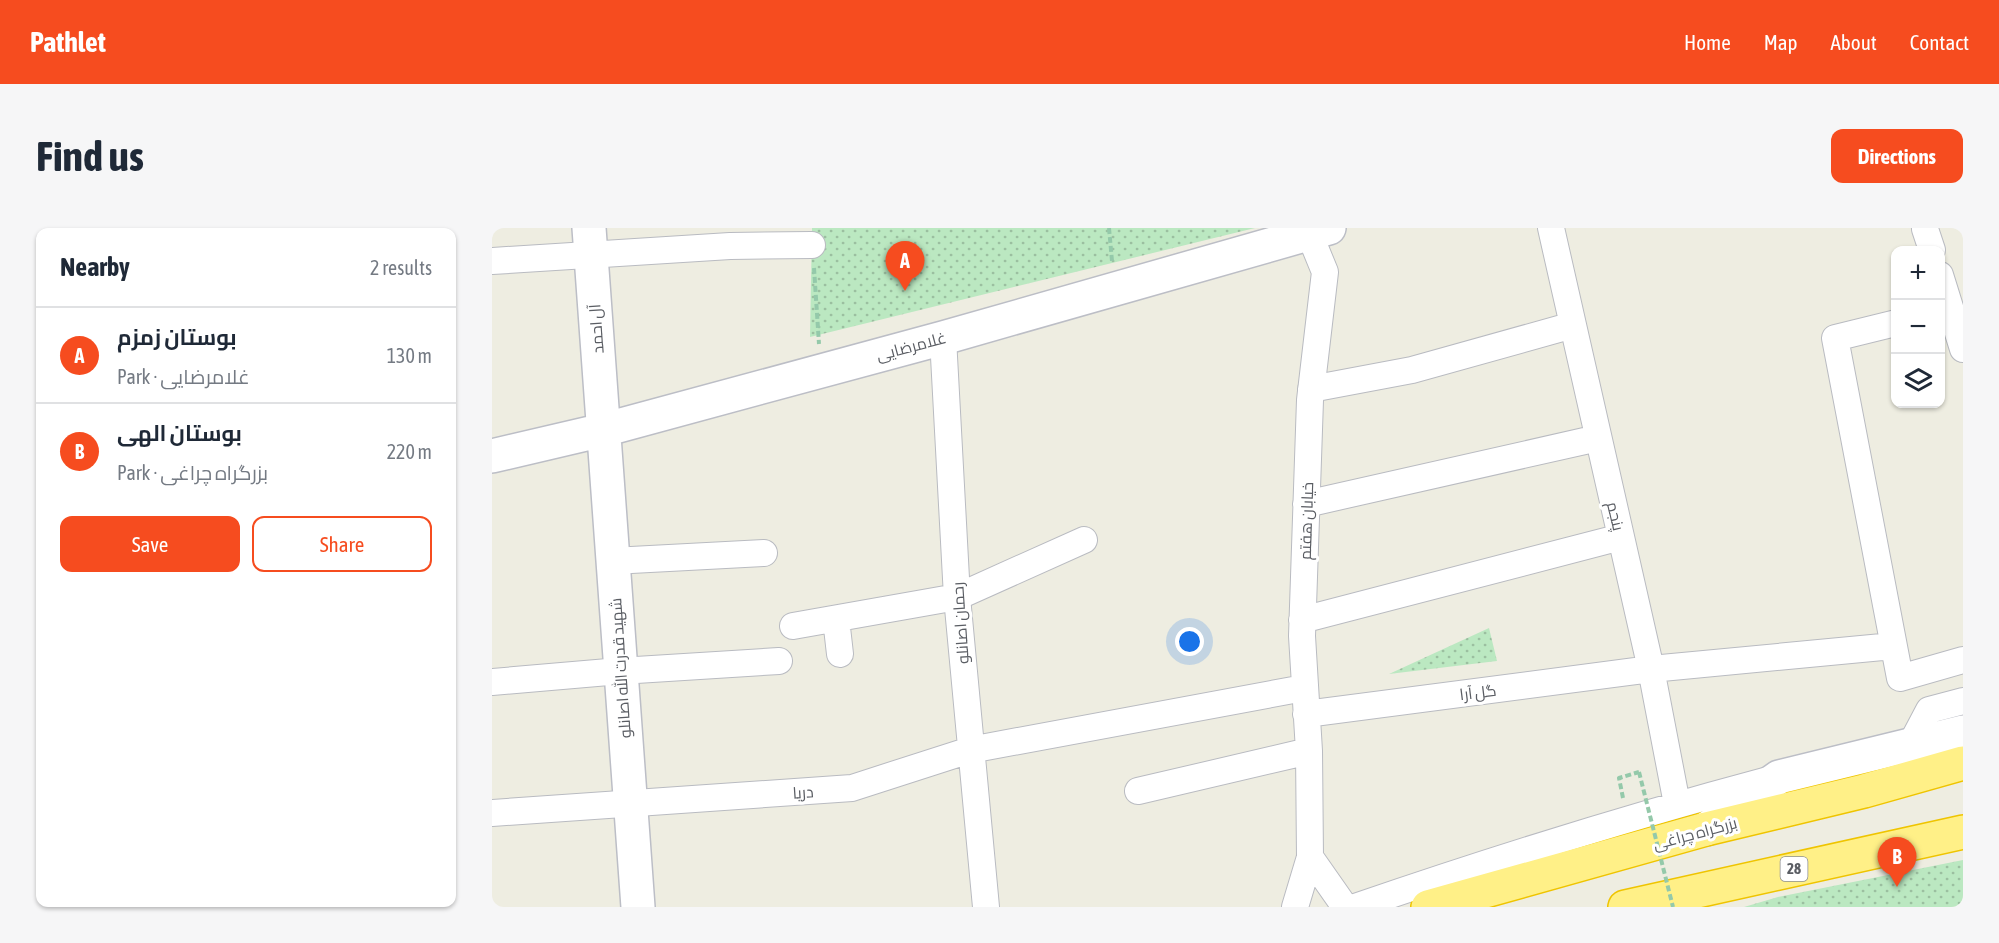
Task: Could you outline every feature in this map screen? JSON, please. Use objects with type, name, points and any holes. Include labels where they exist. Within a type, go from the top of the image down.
[{"type":"highway","name":"بزرگراه چراغی","points":[[1428,907],[1707,829],[1864,791],[1963,763]]},
{"type":"highway","name":"28","points":[[1625,907],[1963,832]]},
{"type":"main road","name":"غلامرضایی","points":[[492,456],[603,429],[943,338],[1315,230]]},
{"type":"main road","name":"آل احمد","points":[[590,241],[603,429]]},
{"type":"main road","name":"شهید قدرت الله اصانلو","points":[[603,429],[638,907]]},
{"type":"main road","points":[[1707,829],[1779,777],[1963,732]]},
{"type":"main road","points":[[1702,907],[1725,884]]},
{"type":"street","name":"پنجم","points":[[1551,228],[1651,669],[1677,804]]},
{"type":"street","name":"خیابان هفتم","points":[[1295,907],[1310,857],[1309,751],[1302,620],[1311,389],[1325,272],[1315,230]]},
{"type":"street","points":[[492,261],[590,241],[730,237],[812,245]]},
{"type":"street","points":[[1945,288],[1963,349]]},
{"type":"street","points":[[1891,324],[1835,338],[1900,678],[1963,660]]},
{"type":"street","points":[[1311,389],[1412,370],[1573,325]]},
{"type":"street","name":"رحمان اصانلو","points":[[943,338],[957,597],[986,907]]},
{"type":"street","points":[[1306,504],[1598,438]]},
{"type":"street","points":[[1302,620],[1621,537]]},
{"type":"street","points":[[793,626],[957,597],[1084,540]]},
{"type":"street","points":[[612,561],[764,554]]},
{"type":"street","points":[[836,618],[840,654]]},
{"type":"street","name":"گل آرا","points":[[1306,714],[1651,669],[1893,646]]},
{"type":"street","points":[[492,682],[620,671],[779,662]]},
{"type":"street","name":"دریا","points":[[492,813],[852,788],[970,750],[1305,688]]},
{"type":"street","points":[[1910,746],[1929,710],[1963,701]]},
{"type":"street","points":[[1138,791],[1309,751]]},
{"type":"street","points":[[1355,907],[1498,858],[1677,804],[1779,777]]},
{"type":"street","points":[[1310,857],[1345,907]]},
{"type":"path","points":[[1109,228],[1115,288]]},
{"type":"path","points":[[812,245],[821,370]]},
{"type":"path","points":[[1619,778],[1640,772],[1672,907]]},
{"type":"green space","points":[[812,228],[1255,228],[810,337]]},
{"type":"green space","points":[[1489,628],[1497,661],[1389,674]]},
{"type":"green space","points":[[1963,860],[1963,907],[1744,907],[1778,897]]},
{"type":"place","name":"بوستان زمزم","points":[[905,291]]},
{"type":"place","name":"بوستان الهی","points":[[1897,887]]}]
